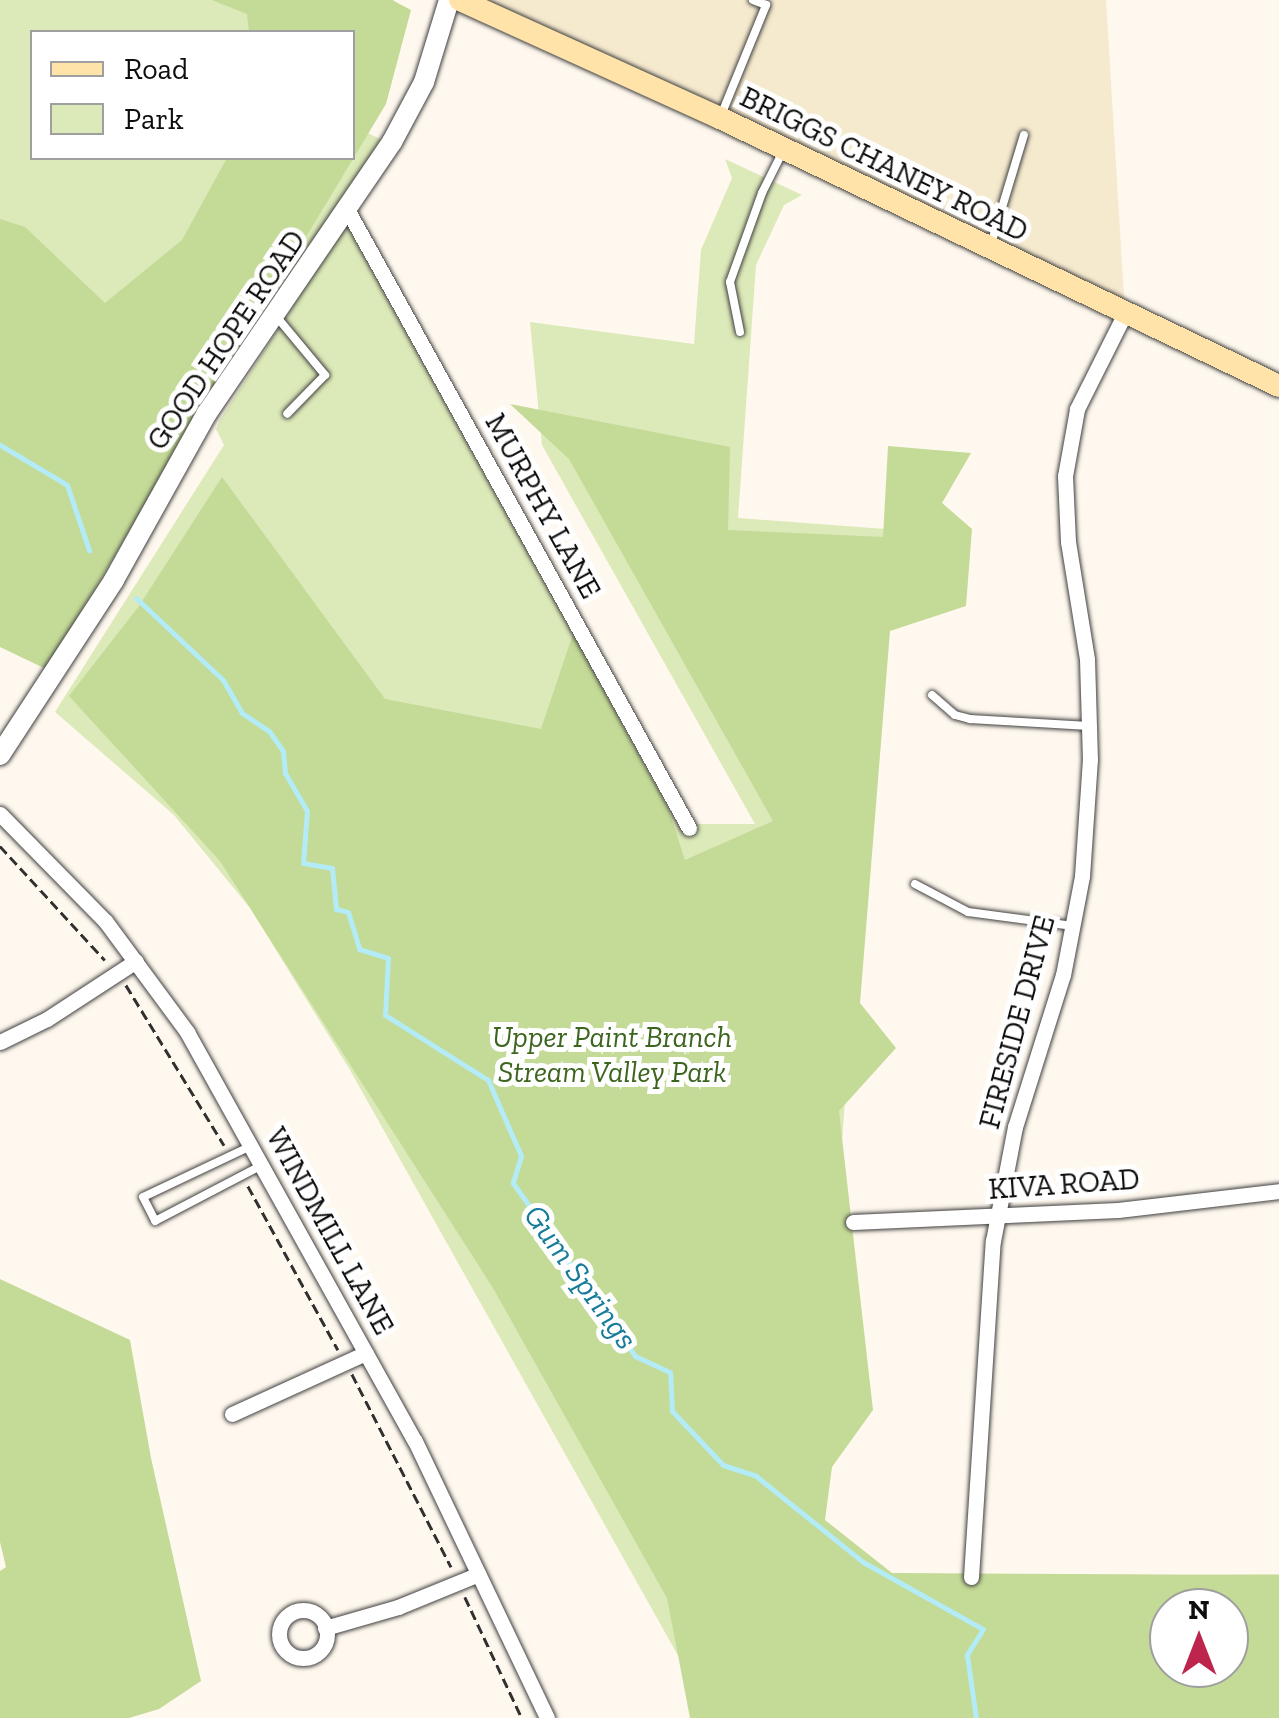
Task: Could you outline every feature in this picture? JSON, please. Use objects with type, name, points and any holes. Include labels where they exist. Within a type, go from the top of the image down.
[{"type":"main road","name":"BRIGGS CHANEY ROAD","points":[[460,0],[720,118],[1279,386]]},
{"type":"street","name":"GOOD HOPE ROAD","points":[[0,756],[114,580],[207,413],[348,211],[424,82],[449,0]]},
{"type":"street","name":"MURPHY LANE","points":[[348,211],[690,828]]},
{"type":"street","name":"FIRESIDE DRIVE","points":[[971,1577],[997,1216],[1015,1127],[1064,975],[1082,876],[1089,726],[1087,659],[1068,542],[1065,476],[1078,409],[1125,313]]},
{"type":"street","name":"WINDMILL LANE","points":[[0,814],[68,879],[136,960],[186,1032],[415,1441],[547,1718]]},
{"type":"street","points":[[0,1042],[47,1019],[136,960]]},
{"type":"street","name":"KIVA ROAD","points":[[853,1222],[1118,1210],[1279,1191]]},
{"type":"street","points":[[232,1414],[366,1354]]},
{"type":"street","points":[[326,1628],[479,1574]]},
{"type":"lane","points":[[720,118],[766,6],[753,0]]},
{"type":"lane","points":[[990,248],[1024,135]]},
{"type":"lane","points":[[740,332],[730,282],[762,192],[784,149]]},
{"type":"lane","points":[[276,316],[326,375],[287,414]]},
{"type":"lane","points":[[932,696],[954,715],[970,719],[1089,726]]},
{"type":"lane","points":[[915,884],[968,912],[1073,926]]},
{"type":"lane","points":[[252,1146],[143,1197],[155,1221],[262,1165]]},
{"type":"path","points":[[0,846],[117,974],[160,1036],[231,1158]]},
{"type":"path","points":[[241,1175],[346,1363],[522,1718]]},
{"type":"shaded area","points":[[460,0],[1106,0],[1125,313]]},
{"type":"green space","points":[[0,0],[394,0],[399,36],[355,36],[355,30],[30,30],[30,160],[355,160],[355,126],[385,142],[63,645],[0,608]]},
{"type":"green space","points":[[212,0],[392,0],[411,10],[386,104],[355,156],[355,30],[249,30],[247,14]]},
{"type":"green space","name":"Upper Paint Branch Stream Valley Park","points":[[725,159],[802,195],[784,205],[756,265],[738,518],[885,529],[812,1570],[989,1577],[1279,1574],[1279,1718],[713,1718],[350,1070],[250,908],[174,815],[55,712],[224,445],[216,429],[220,420],[346,223],[678,824],[755,824],[542,445],[530,322],[694,344],[701,250],[732,178]]},
{"type":"green space","points":[[226,160],[352,160],[46,669],[0,647],[0,219],[25,227],[105,303],[182,240]]},
{"type":"green space","name":"Upper Paint Branch Stream Valley Park","points":[[510,404],[730,447],[728,530],[883,537],[888,446],[971,453],[942,503],[972,529],[966,606],[890,631],[860,1003],[896,1048],[839,1111],[873,1410],[832,1467],[825,1520],[892,1573],[1279,1575],[1279,1718],[690,1718],[667,1598],[493,1288],[220,861],[69,696],[139,606],[222,477],[385,699],[541,729],[573,634],[668,808],[685,860],[773,821],[569,459]]},
{"type":"green space","points":[[0,1279],[130,1340],[151,1458],[201,1681],[159,1709],[129,1718],[0,1718],[0,1571],[6,1567],[0,1542]]},
{"type":"waterway","name":"Gum Springs","points":[[0,445],[67,485],[89,550]]},
{"type":"waterway","name":"Gum Springs","points":[[136,598],[223,680],[242,713],[269,731],[283,751],[285,773],[307,811],[303,863],[332,868],[336,909],[348,912],[359,949],[388,958],[385,1015],[488,1080],[521,1156],[513,1183],[635,1356],[670,1372],[672,1411],[723,1465],[756,1476],[863,1562],[983,1629],[967,1655],[976,1718]]}]
